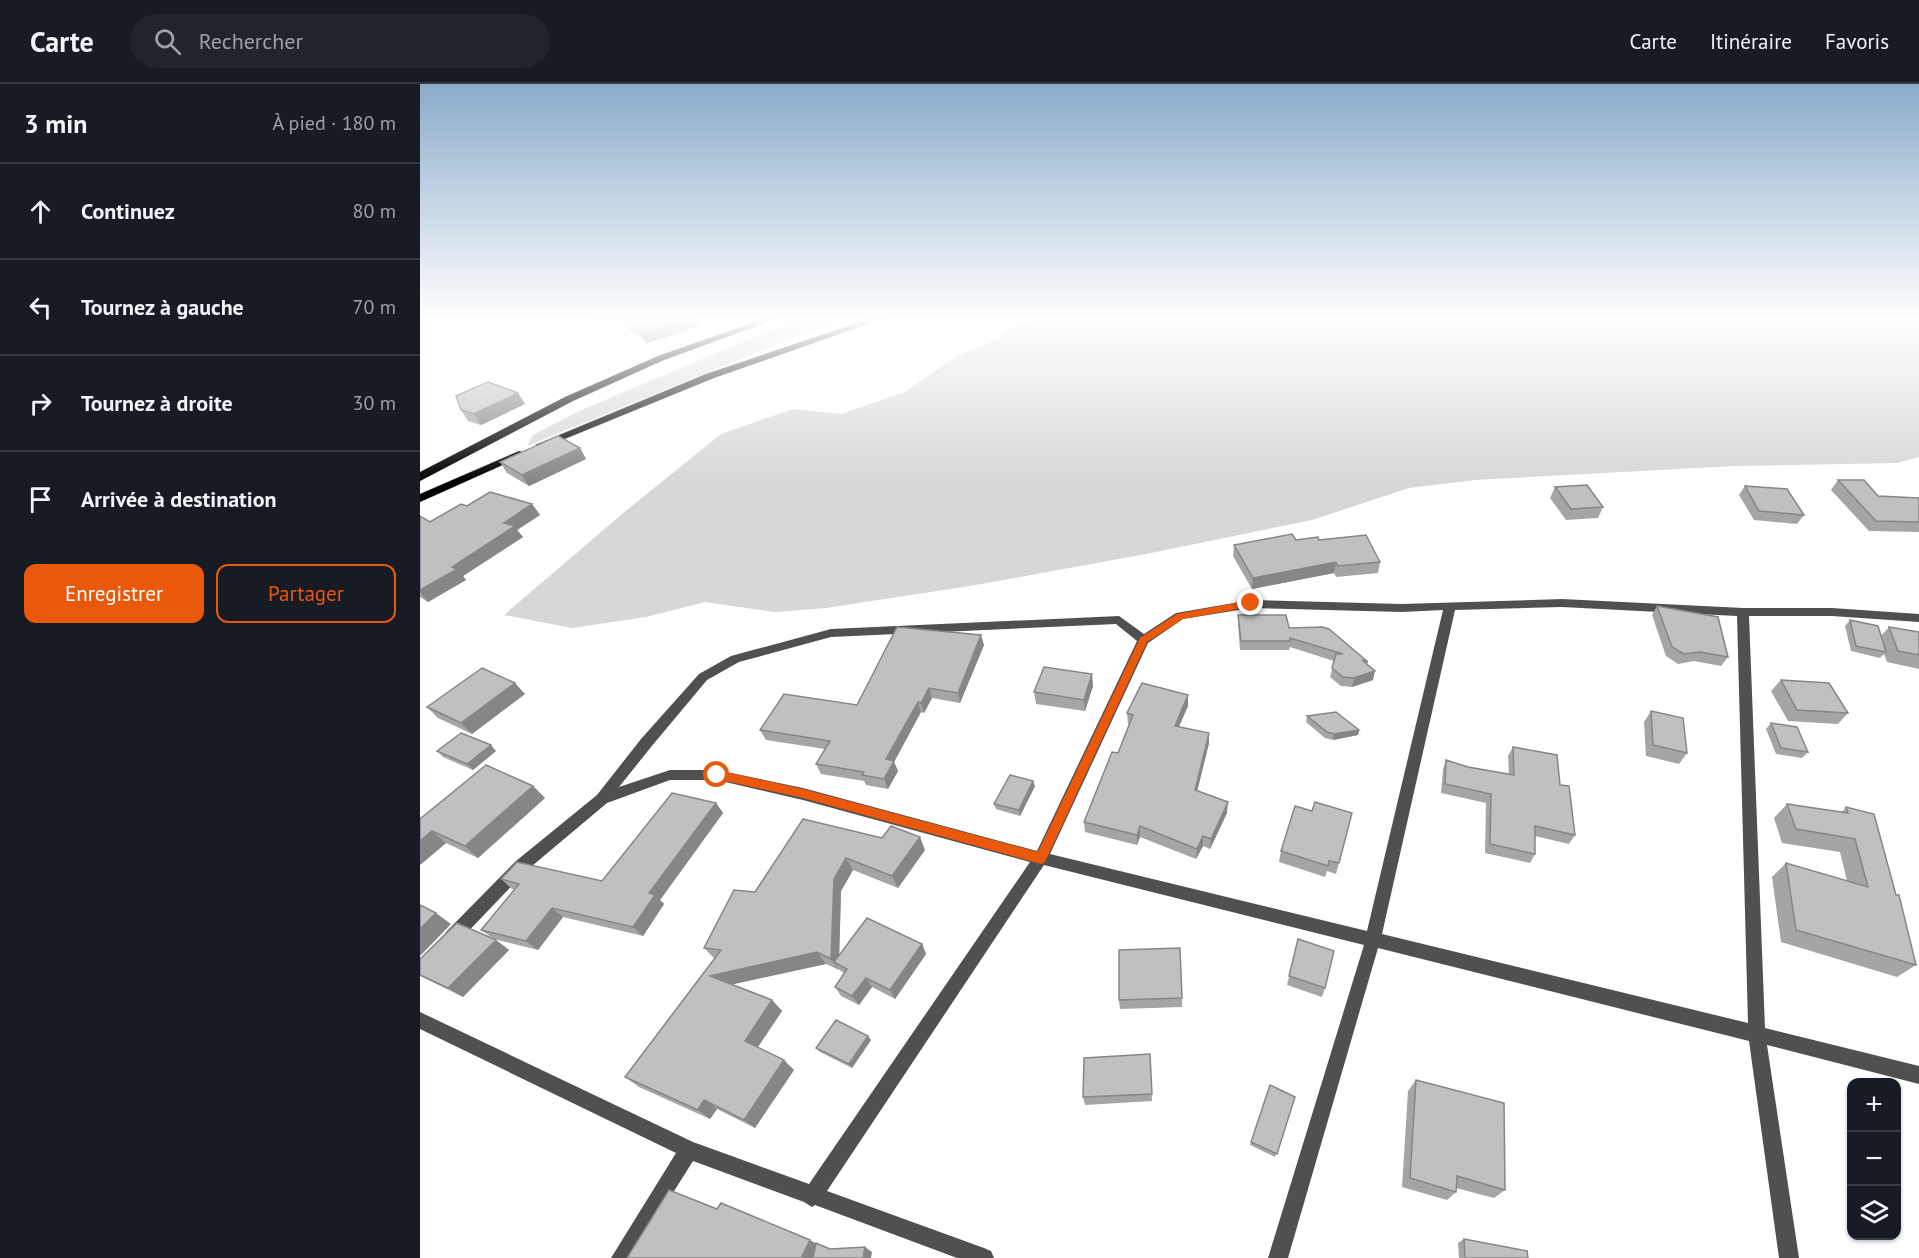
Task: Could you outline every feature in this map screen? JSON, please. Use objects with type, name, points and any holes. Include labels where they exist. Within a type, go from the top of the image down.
[{"type":"main road","points":[[420,477],[569,399],[628,373]]},
{"type":"main road","points":[[420,498],[463,477],[623,410],[719,373]]},
{"type":"street","points":[[812,1197],[1041,858],[1143,640],[1180,616],[1251,603],[1402,608],[1562,603],[1743,612],[1832,612],[1919,618]]},
{"type":"street","points":[[1278,1258],[1373,940],[1450,606]]},
{"type":"street","points":[[1743,612],[1757,1034],[1789,1258]]},
{"type":"street","points":[[443,946],[521,866],[602,799],[646,743],[704,677],[735,659],[831,633],[1119,620],[1143,640]]},
{"type":"street","points":[[602,799],[670,775],[717,775],[803,794],[1041,858],[1919,1075]]},
{"type":"street","points":[[420,1020],[689,1150],[812,1197],[984,1258]]},
{"type":"street","points":[[621,1258],[689,1150]]},
{"type":"shaded area","points":[[670,373],[707,373],[527,446],[533,435],[577,412]]},
{"type":"shaded area","points":[[933,373],[1919,373],[1919,457],[1897,463],[1734,466],[1475,480],[1409,488],[1312,520],[1146,554],[970,586],[826,608],[775,612],[705,602],[646,617],[572,628],[504,615],[622,514],[721,434],[793,409],[841,414],[905,392]]},
{"type":"building","points":[[488,382],[518,393],[474,414],[461,410],[456,396]]},
{"type":"building","points":[[558,436],[580,448],[522,475],[500,462]]},
{"type":"building","points":[[1838,480],[1864,480],[1878,496],[1919,498],[1919,522],[1876,521]]},
{"type":"building","points":[[1587,485],[1603,507],[1571,509],[1555,487]]},
{"type":"building","points":[[1745,486],[1787,489],[1804,515],[1759,511]]},
{"type":"building","points":[[490,492],[532,504],[504,523],[515,526],[452,567],[457,569],[420,590],[420,516],[430,522],[461,504],[467,506]]},
{"type":"building","points":[[1292,534],[1296,540],[1366,535],[1380,562],[1338,566],[1336,562],[1253,578],[1234,545]]},
{"type":"building","points":[[1657,606],[1718,617],[1728,657],[1700,652],[1684,654],[1672,647]]},
{"type":"building","points":[[1238,615],[1286,615],[1289,628],[1322,627],[1329,629],[1368,662],[1362,660],[1375,671],[1354,678],[1343,677],[1332,668],[1336,654],[1343,654],[1290,638],[1290,641],[1241,641]]},
{"type":"building","points":[[1850,620],[1878,626],[1886,652],[1856,646]]},
{"type":"building","points":[[897,627],[981,635],[958,693],[929,688],[921,703],[918,702],[886,759],[894,761],[884,779],[862,775],[864,772],[816,764],[830,741],[760,730],[784,694],[857,705]]},
{"type":"building","points":[[1889,627],[1919,632],[1919,655],[1898,651]]},
{"type":"building","points":[[1044,667],[1092,674],[1084,700],[1034,692]]},
{"type":"building","points":[[482,668],[515,683],[461,723],[427,707]]},
{"type":"building","points":[[1781,680],[1829,683],[1848,713],[1797,710]]},
{"type":"building","points":[[1142,683],[1188,695],[1175,726],[1209,733],[1195,790],[1228,802],[1211,839],[1203,836],[1197,849],[1140,826],[1137,835],[1084,822],[1112,752],[1118,753],[1133,715],[1127,713]]},
{"type":"building","points":[[1651,711],[1683,718],[1687,753],[1653,745]]},
{"type":"building","points":[[1336,712],[1359,730],[1334,734],[1327,732],[1307,716]]},
{"type":"building","points":[[1771,723],[1797,727],[1808,752],[1781,748]]},
{"type":"building","points":[[461,733],[491,745],[467,764],[437,751]]},
{"type":"building","points":[[1513,747],[1557,755],[1560,785],[1569,786],[1575,835],[1535,826],[1535,854],[1490,844],[1491,794],[1445,784],[1446,760],[1468,767],[1514,775]]},
{"type":"building","points":[[486,765],[533,786],[465,846],[432,831],[420,841],[420,819]]},
{"type":"building","points":[[1010,775],[1033,781],[1019,810],[994,804]]},
{"type":"building","points":[[672,793],[716,803],[649,893],[655,895],[633,927],[552,908],[526,941],[481,930],[519,884],[501,879],[517,862],[602,881]]},
{"type":"building","points":[[1315,802],[1352,813],[1339,863],[1329,861],[1328,866],[1281,851],[1295,806],[1312,811]]},
{"type":"building","points":[[1787,804],[1848,813],[1846,807],[1874,814],[1896,895],[1899,895],[1916,965],[1796,930],[1786,863],[1868,887],[1855,839],[1796,829]]},
{"type":"building","points":[[803,819],[882,838],[891,826],[920,837],[892,876],[846,858],[834,879],[831,959],[817,952],[710,976],[772,1000],[745,1041],[784,1060],[744,1120],[704,1100],[698,1110],[625,1077],[721,950],[704,948],[734,890],[755,892]]},
{"type":"building","points":[[420,905],[436,913],[420,929]]},
{"type":"building","points":[[867,918],[922,944],[890,990],[866,978],[852,996],[835,987],[847,969],[834,962]]},
{"type":"building","points":[[457,923],[496,940],[448,988],[420,975],[420,959]]},
{"type":"building","points":[[1298,939],[1334,951],[1325,988],[1289,976]]},
{"type":"building","points":[[1180,948],[1182,998],[1119,1000],[1119,950]]},
{"type":"building","points":[[836,1020],[868,1036],[849,1064],[816,1048]]},
{"type":"building","points":[[1150,1054],[1152,1094],[1083,1097],[1084,1058]]},
{"type":"building","points":[[1416,1080],[1504,1103],[1505,1190],[1457,1176],[1456,1192],[1410,1178]]},
{"type":"building","points":[[1270,1085],[1295,1097],[1277,1154],[1251,1142]]},
{"type":"building","points":[[669,1190],[717,1209],[721,1203],[810,1240],[801,1258],[627,1258]]},
{"type":"building","points":[[1464,1239],[1527,1251],[1528,1258],[1465,1258]]},
{"type":"building","points":[[816,1243],[830,1249],[865,1247],[863,1258],[813,1258]]},
{"type":"route","points":[[717,775],[803,794],[1041,858],[1143,640],[1180,616],[1251,603]]}]
